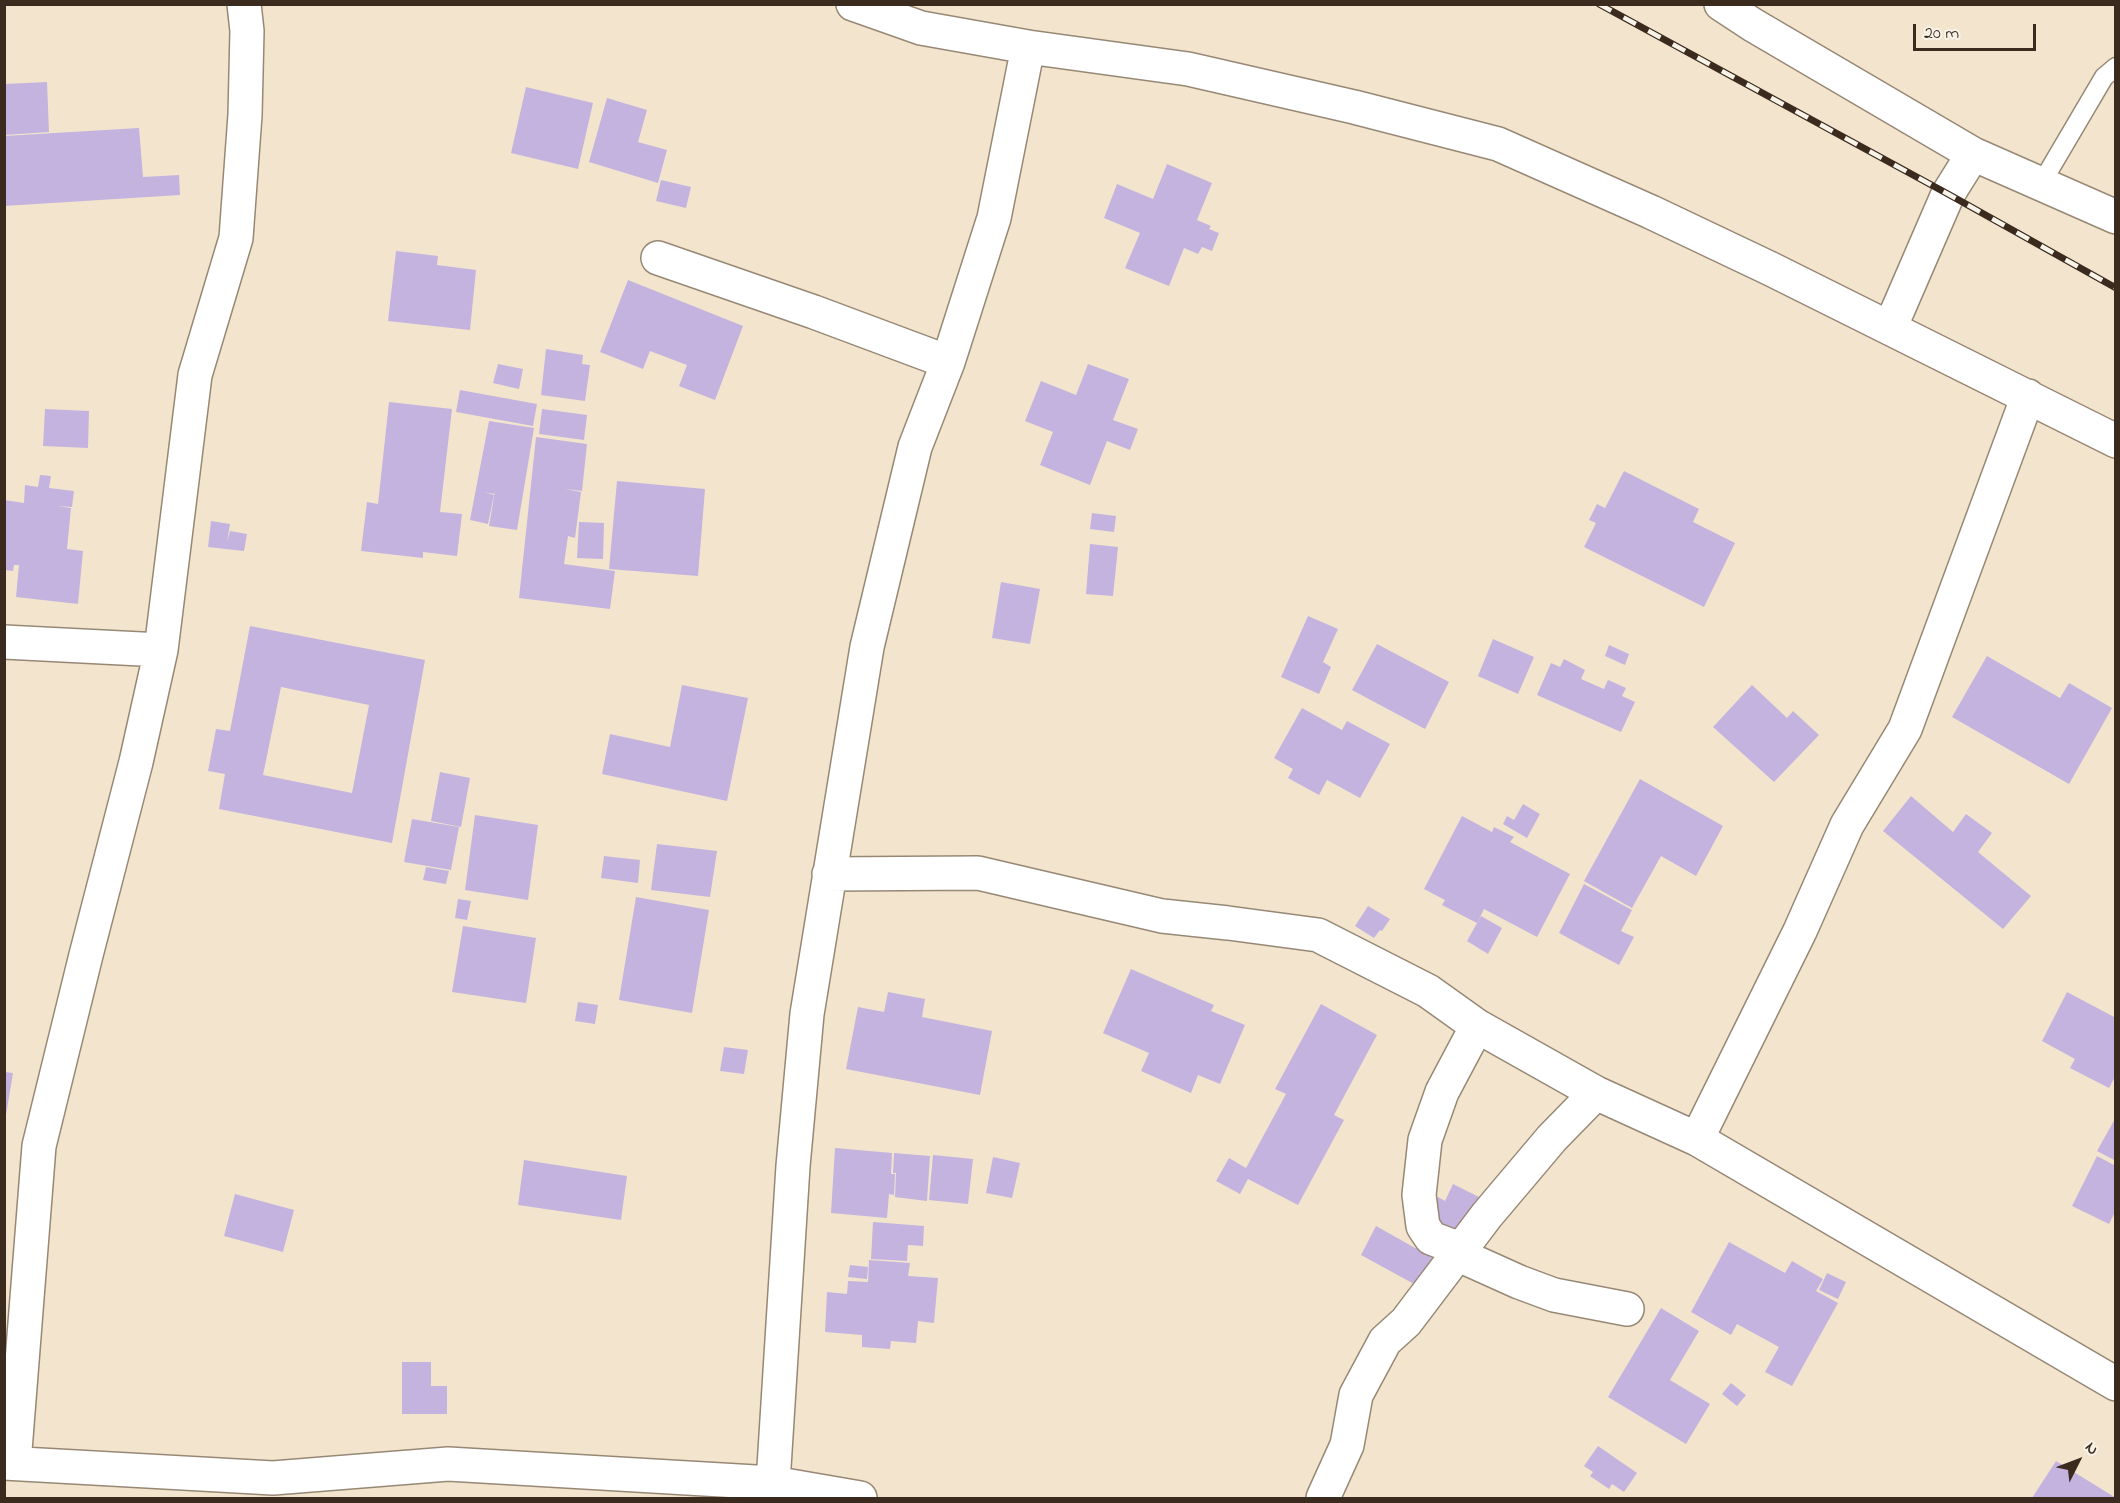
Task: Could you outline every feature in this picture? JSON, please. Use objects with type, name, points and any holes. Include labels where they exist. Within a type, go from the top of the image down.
[{"type":"street","points":[[244,4],[248,31],[245,115],[236,238],[195,375],[161,651],[136,762],[39,1146],[9,1463],[273,1479],[448,1464],[773,1483],[860,1498]]},
{"type":"street","points":[[853,4],[921,28],[1188,69],[1354,107],[1498,144],[1661,217],[2028,396],[2115,441]]},
{"type":"street","points":[[1721,4],[1973,154],[2115,217]]},
{"type":"street","points":[[773,1483],[792,1166],[807,1014],[867,647],[915,447],[948,362],[994,218],[1028,46]]},
{"type":"street","points":[[1890,328],[1947,194],[1973,154]]},
{"type":"street","points":[[658,258],[793,304],[948,362]]},
{"type":"street","points":[[1697,1139],[1800,931],[1847,825],[1905,729],[2028,396]]},
{"type":"street","points":[[4,642],[161,651]]},
{"type":"street","points":[[829,874],[978,873],[1162,916],[1227,922],[1318,935],[1428,991],[1477,1026],[1596,1092],[1697,1139],[2115,1384]]},
{"type":"street","points":[[1477,1026],[1442,1092],[1425,1140],[1419,1195],[1423,1226],[1431,1238],[1452,1246],[1459,1255],[1554,1295],[1628,1309]]},
{"type":"street","points":[[1323,1498],[1347,1445],[1356,1395],[1385,1341],[1406,1322],[1459,1255],[1487,1215],[1552,1138],[1596,1092]]},
{"type":"lane","points":[[2041,184],[2104,77],[2115,67]]},
{"type":"building","points":[[47,82],[49,132],[4,135],[4,84]]},
{"type":"building","points":[[526,87],[593,103],[578,169],[511,153]]},
{"type":"building","points":[[607,98],[647,110],[638,142],[667,150],[658,183],[589,162]]},
{"type":"building","points":[[139,128],[143,177],[179,175],[180,195],[4,206],[4,136]]},
{"type":"building","points":[[1167,164],[1212,183],[1197,220],[1211,226],[1209,229],[1219,233],[1212,251],[1202,247],[1198,254],[1184,248],[1169,286],[1125,268],[1140,233],[1104,218],[1117,184],[1153,199]]},
{"type":"building","points":[[661,180],[691,187],[686,208],[656,201]]},
{"type":"building","points":[[396,251],[438,256],[437,265],[476,270],[470,330],[388,321]]},
{"type":"building","points":[[628,280],[743,326],[715,400],[679,386],[687,365],[650,351],[643,369],[600,352]]},
{"type":"building","points":[[546,349],[583,355],[582,364],[590,365],[585,401],[541,395]]},
{"type":"building","points":[[498,364],[523,369],[519,389],[493,383]]},
{"type":"building","points":[[1088,364],[1129,379],[1113,420],[1138,429],[1130,450],[1107,441],[1090,485],[1040,465],[1053,432],[1025,421],[1041,381],[1076,395]]},
{"type":"building","points":[[460,390],[537,404],[533,426],[456,412]]},
{"type":"building","points":[[389,402],[452,409],[440,512],[462,514],[457,556],[423,552],[423,558],[361,551],[367,502],[378,504]]},
{"type":"building","points":[[45,409],[89,411],[88,448],[43,446]]},
{"type":"building","points":[[542,409],[587,415],[584,440],[539,434]]},
{"type":"building","points":[[489,421],[534,428],[517,530],[489,526],[495,491],[494,494],[484,492],[494,495],[488,524],[470,520]]},
{"type":"building","points":[[536,437],[587,444],[582,491],[565,489],[581,492],[575,538],[568,536],[564,564],[615,571],[610,609],[519,598]]},
{"type":"building","points":[[1624,471],[1699,509],[1693,522],[1735,543],[1704,607],[1584,547],[1596,523],[1589,520],[1597,504],[1605,508]]},
{"type":"building","points":[[40,475],[51,476],[49,488],[74,491],[72,507],[57,506],[71,508],[67,549],[83,551],[78,604],[16,597],[19,565],[14,565],[13,571],[4,570],[4,500],[24,503],[25,485],[38,487]]},
{"type":"building","points":[[617,481],[705,489],[698,576],[609,569]]},
{"type":"building","points":[[1092,513],[1116,516],[1114,532],[1090,529]]},
{"type":"building","points":[[211,521],[230,524],[227,542],[230,531],[247,534],[244,551],[208,547]]},
{"type":"building","points":[[579,522],[604,523],[603,559],[577,558]]},
{"type":"building","points":[[1090,544],[1118,547],[1113,596],[1086,594]]},
{"type":"building","points":[[1001,582],[1040,589],[1030,644],[992,638]]},
{"type":"building","points":[[1308,616],[1338,629],[1323,662],[1331,667],[1319,694],[1281,677]]},
{"type":"building","points":[[250,626],[425,660],[392,843],[219,809],[225,774],[208,771],[216,729],[230,731]],"holes":[[[281,687],[369,705],[352,793],[263,775]]]},
{"type":"building","points":[[1493,639],[1534,657],[1518,694],[1478,676]]},
{"type":"building","points":[[1377,644],[1449,682],[1425,729],[1352,690]]},
{"type":"building","points":[[1609,645],[1629,654],[1625,665],[1605,656]]},
{"type":"building","points":[[1987,656],[2060,698],[2069,683],[2112,708],[2069,784],[1952,717]]},
{"type":"building","points":[[1564,659],[1585,670],[1581,679],[1604,689],[1608,680],[1626,688],[1622,696],[1635,702],[1621,732],[1537,695],[1551,663],[1560,667]]},
{"type":"building","points":[[682,685],[748,698],[727,801],[602,774],[610,734],[670,747]]},
{"type":"building","points":[[1752,685],[1787,718],[1793,711],[1819,735],[1774,782],[1713,727]]},
{"type":"building","points":[[1302,708],[1342,730],[1347,721],[1390,744],[1360,798],[1327,780],[1319,795],[1288,778],[1293,769],[1274,758]]},
{"type":"building","points":[[440,772],[470,778],[461,827],[431,821]]},
{"type":"building","points":[[1640,779],[1723,826],[1696,876],[1661,856],[1632,908],[1584,881]]},
{"type":"building","points":[[1911,796],[1953,832],[1966,814],[1992,833],[1978,852],[2031,896],[2003,929],[1883,831]]},
{"type":"building","points":[[1523,804],[1540,814],[1527,838],[1503,824],[1507,816],[1514,820]]},
{"type":"building","points":[[475,815],[538,825],[528,900],[465,890]]},
{"type":"building","points":[[1462,816],[1492,832],[1494,827],[1514,837],[1510,842],[1570,874],[1537,937],[1484,909],[1477,923],[1442,905],[1445,900],[1424,889]]},
{"type":"building","points":[[412,819],[459,827],[451,870],[404,862]]},
{"type":"building","points":[[657,844],[717,851],[710,897],[651,890]]},
{"type":"building","points":[[604,856],[640,860],[638,883],[601,878]]},
{"type":"building","points":[[426,867],[449,871],[446,884],[423,880]]},
{"type":"building","points":[[1584,884],[1632,910],[1621,931],[1634,937],[1619,965],[1559,933]]},
{"type":"building","points":[[636,897],[709,910],[692,1013],[619,1000]]},
{"type":"building","points":[[458,899],[471,901],[467,920],[455,918]]},
{"type":"building","points":[[1368,906],[1390,919],[1374,938],[1355,926]]},
{"type":"building","points":[[1481,916],[1502,928],[1488,954],[1467,941]]},
{"type":"building","points":[[463,926],[536,938],[526,1003],[452,992]]},
{"type":"building","points":[[1131,969],[1214,1005],[1211,1011],[1245,1025],[1220,1084],[1198,1075],[1191,1093],[1141,1071],[1149,1053],[1103,1033]]},
{"type":"building","points":[[888,992],[925,999],[922,1017],[992,1031],[980,1095],[846,1069],[858,1007],[884,1012]]},
{"type":"building","points":[[2067,992],[2116,1018],[2116,1075],[2109,1088],[2070,1068],[2075,1059],[2042,1041]]},
{"type":"building","points":[[578,1002],[598,1005],[595,1024],[575,1021]]},
{"type":"building","points":[[1321,1004],[1377,1035],[1334,1115],[1344,1120],[1298,1205],[1248,1179],[1240,1194],[1216,1181],[1229,1158],[1246,1168],[1286,1094],[1275,1089]]},
{"type":"building","points":[[724,1047],[748,1050],[744,1074],[720,1071]]},
{"type":"building","points":[[5,1072],[13,1073],[6,1115],[5,1115]]},
{"type":"building","points":[[2116,1117],[2116,1161],[2097,1151]]},
{"type":"building","points":[[835,1148],[892,1153],[891,1174],[895,1174],[894,1195],[889,1194],[887,1218],[831,1213]]},
{"type":"building","points":[[894,1153],[930,1156],[927,1201],[895,1197]]},
{"type":"building","points":[[933,1155],[973,1159],[968,1204],[929,1200]]},
{"type":"building","points":[[2097,1156],[2116,1166],[2116,1210],[2109,1224],[2072,1206]]},
{"type":"building","points":[[993,1157],[1020,1163],[1012,1198],[986,1193]]},
{"type":"building","points":[[524,1160],[627,1176],[621,1220],[518,1205]]},
{"type":"building","points":[[1453,1184],[1479,1197],[1459,1237],[1425,1224],[1438,1197],[1445,1201]]},
{"type":"building","points":[[235,1194],[294,1210],[283,1252],[224,1236]]},
{"type":"building","points":[[873,1222],[924,1226],[923,1246],[908,1245],[907,1261],[871,1259]]},
{"type":"building","points":[[1376,1226],[1440,1262],[1425,1290],[1361,1255]]},
{"type":"building","points":[[1729,1242],[1785,1273],[1792,1261],[1823,1279],[1816,1291],[1838,1303],[1792,1386],[1765,1372],[1779,1347],[1737,1324],[1731,1335],[1691,1312]]},
{"type":"building","points":[[869,1260],[910,1263],[908,1276],[938,1278],[934,1323],[918,1321],[916,1343],[891,1341],[890,1349],[862,1347],[862,1335],[825,1332],[827,1292],[847,1294],[848,1281],[868,1282]]},
{"type":"building","points":[[850,1265],[868,1267],[867,1279],[848,1277]]},
{"type":"building","points":[[1827,1273],[1846,1282],[1838,1299],[1819,1290]]},
{"type":"building","points":[[1661,1308],[1699,1331],[1670,1380],[1710,1404],[1686,1444],[1608,1397]]},
{"type":"building","points":[[402,1362],[431,1362],[431,1386],[447,1386],[447,1414],[402,1414]]},
{"type":"building","points":[[1731,1383],[1746,1395],[1737,1406],[1722,1394]]},
{"type":"building","points":[[1598,1446],[1637,1473],[1624,1492],[1612,1484],[1609,1489],[1590,1476],[1593,1472],[1584,1466]]},
{"type":"building","points":[[2056,1461],[2116,1498],[2032,1498]]},
{"type":"railway","points":[[1599,4],[2116,288]]}]
